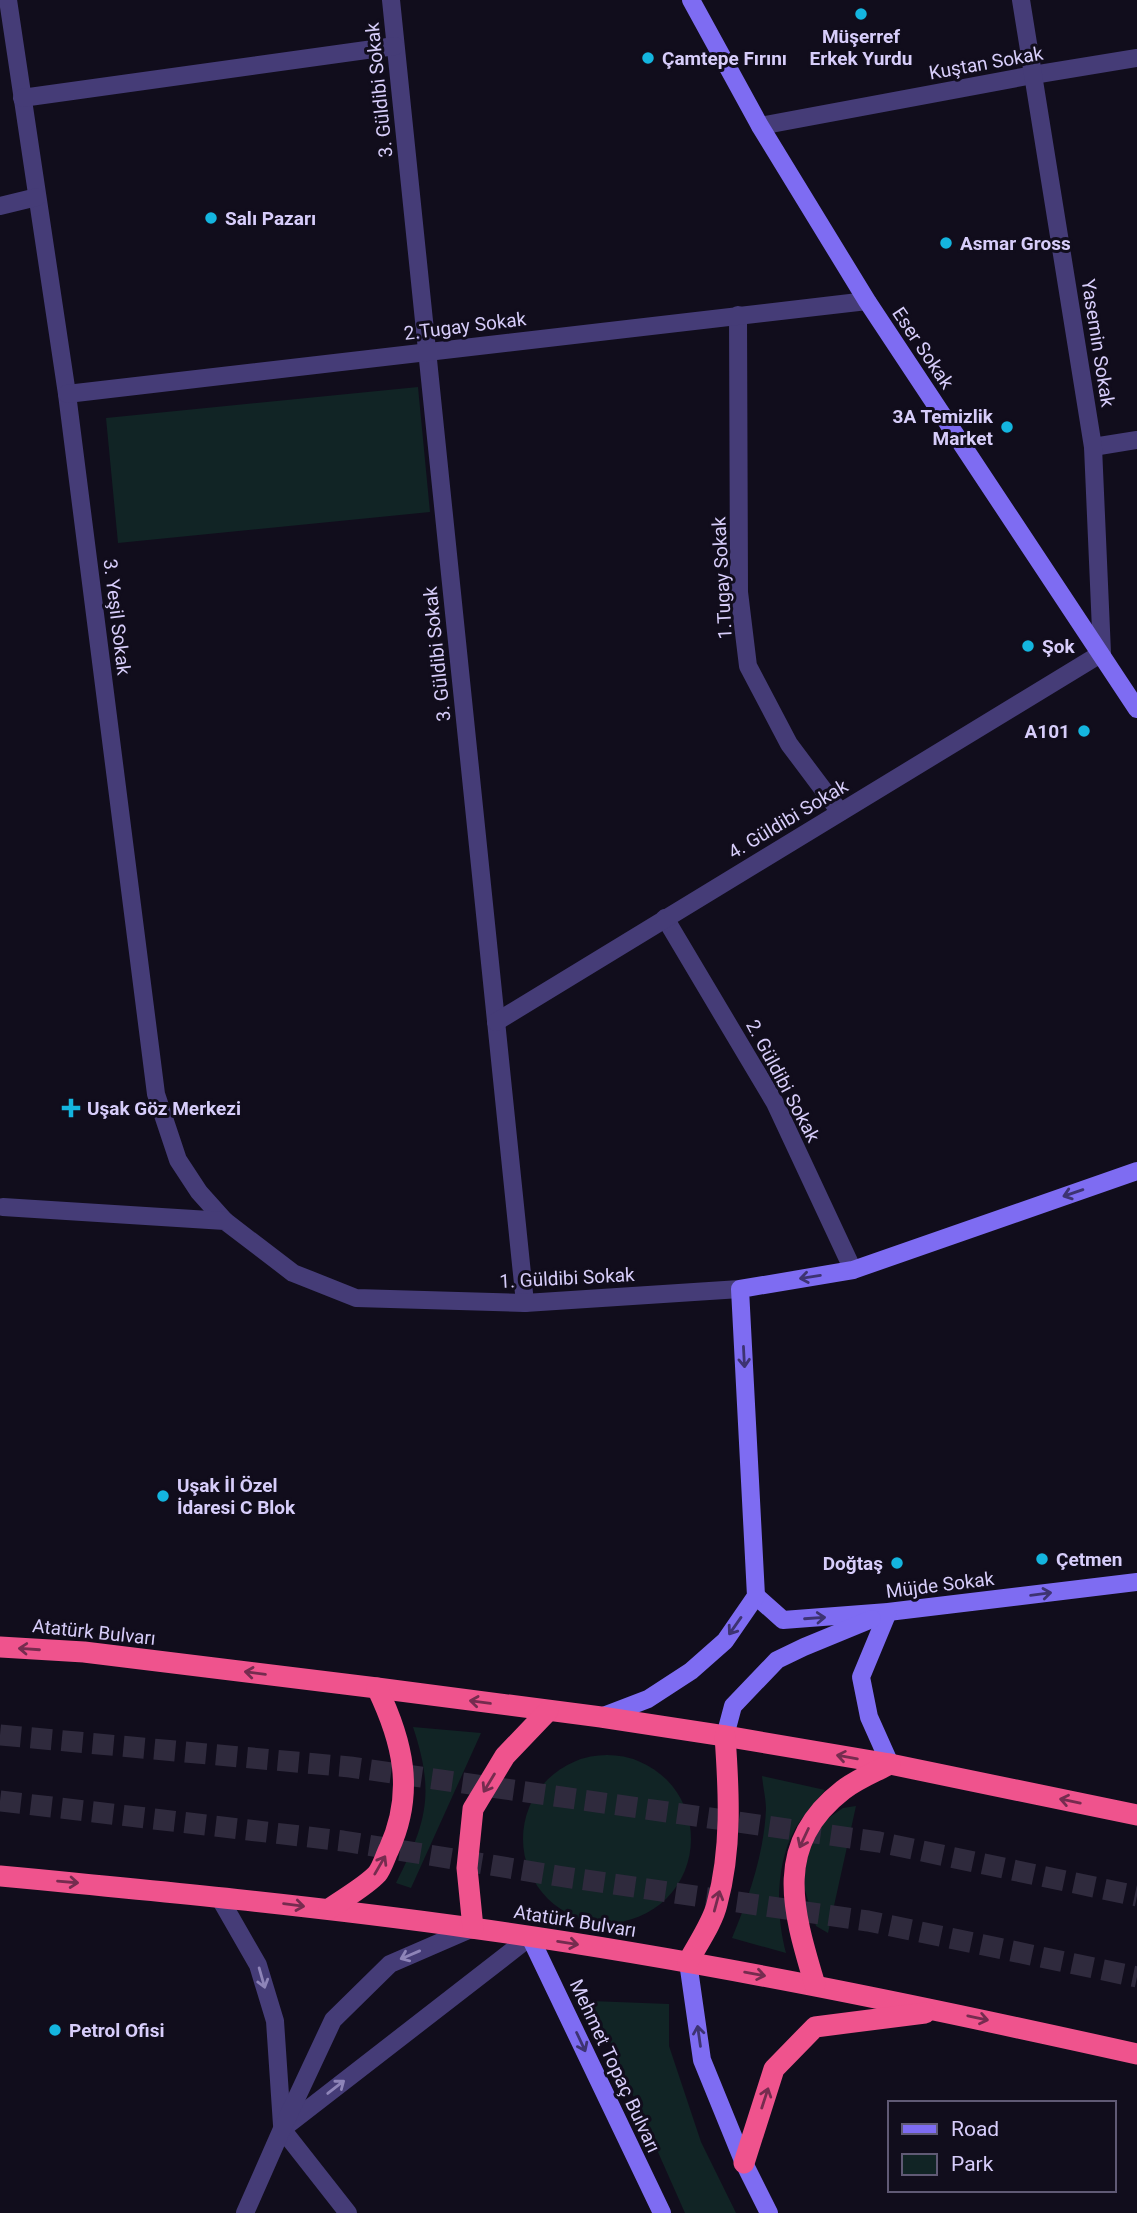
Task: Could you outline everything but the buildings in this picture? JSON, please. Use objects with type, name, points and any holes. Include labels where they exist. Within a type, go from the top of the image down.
[{"type":"highway","name":"Atatürk Bulvarı","points":[[0,1647],[85,1653],[601,1717],[890,1764],[1137,1815]]},
{"type":"highway","points":[[329,1909],[378,1873],[393,1840],[404,1802],[405,1783],[400,1754],[377,1688]]},
{"type":"highway","points":[[473,1928],[467,1868],[474,1809],[505,1756],[548,1712]]},
{"type":"highway","points":[[688,1962],[717,1906],[727,1846],[725,1736]]},
{"type":"highway","points":[[816,1985],[799,1929],[794,1890],[797,1854],[812,1820],[844,1789],[890,1764]]},
{"type":"highway","name":"Atatürk Bulvarı","points":[[0,1876],[329,1909],[473,1928],[816,1985],[1137,2054]]},
{"type":"highway","points":[[744,2163],[774,2069],[815,2027],[944,2011]]},
{"type":"street","name":"3. Yeşil Sokak","points":[[8,0],[67,394],[156,1094],[178,1160],[200,1192],[225,1221]]},
{"type":"street","name":"3. Güldibi Sokak","points":[[391,0],[525,1303]]},
{"type":"street","name":"Eser Sokak","points":[[691,0],[760,127],[867,301],[1137,709]]},
{"type":"street","name":"Yasemin Sokak","points":[[1021,0],[1093,447],[1102,653]]},
{"type":"street","points":[[22,98],[395,46]]},
{"type":"street","name":"Kuştan Sokak","points":[[760,127],[1137,58]]},
{"type":"street","points":[[0,206],[37,197]]},
{"type":"street","name":"2.Tugay Sokak","points":[[67,394],[867,301]]},
{"type":"street","name":"1.Tugay Sokak","points":[[738,315],[739,592],[748,666],[789,744],[840,812]]},
{"type":"street","points":[[1093,447],[1137,440]]},
{"type":"street","name":"4. Güldibi Sokak","points":[[496,1022],[1102,653]]},
{"type":"street","name":"2. Güldibi Sokak","points":[[666,919],[775,1102],[853,1270]]},
{"type":"street","name":"1. Güldibi Sokak","points":[[225,1221],[293,1273],[356,1298],[525,1303],[740,1289],[853,1270],[1137,1171]]},
{"type":"street","points":[[3,1207],[225,1221]]},
{"type":"street","points":[[601,1717],[648,1699],[691,1671],[725,1641],[757,1596],[740,1289]]},
{"type":"street","name":"Müjde Sokak","points":[[757,1596],[782,1620],[888,1612],[1137,1582]]},
{"type":"street","points":[[725,1736],[733,1706],[777,1660],[888,1612]]},
{"type":"street","points":[[888,1612],[861,1677],[869,1717],[890,1764]]},
{"type":"street","points":[[219,1897],[258,1965],[275,2021],[282,2129],[348,2213]]},
{"type":"street","points":[[246,2213],[333,2020],[390,1964],[473,1928]]},
{"type":"street","points":[[282,2129],[530,1937]]},
{"type":"street","name":"Mehmet Topaç Bulvarı","points":[[530,1937],[662,2213]]},
{"type":"street","points":[[688,1962],[702,2060],[744,2163],[769,2213]]},
{"type":"green space","points":[[418,387],[430,512],[118,543],[106,418]]},
{"type":"green space","points":[[413,1727],[481,1733],[411,1888],[396,1883],[415,1842],[424,1807],[424,1771]]},
{"type":"green space","points":[[607,1755],[639,1761],[667,1779],[685,1807],[691,1839],[685,1871],[667,1899],[639,1917],[607,1923],[575,1917],[547,1899],[529,1871],[523,1839],[529,1807],[547,1779],[575,1761]]},
{"type":"green space","points":[[762,1776],[825,1790],[795,1829],[784,1858],[779,1907],[786,1953],[732,1938],[759,1859],[766,1809]]},
{"type":"green space","points":[[856,1806],[828,1933],[816,1926],[803,1884],[810,1843],[824,1821],[843,1808]]},
{"type":"green space","points":[[591,2001],[669,2004],[669,2046],[701,2142],[736,2213],[685,2213]]},
{"type":"tunnel","points":[[0,1735],[350,1767],[879,1842],[1137,1896]]},
{"type":"tunnel","points":[[0,1801],[343,1841],[558,1876],[868,1921],[1137,1977]]},
{"type":"place","name":"Müşerref Erkek Yurdu","points":[[861,14]]},
{"type":"place","name":"Çamtepe Fırını","points":[[648,58]]},
{"type":"place","name":"Salı Pazarı","points":[[211,218]]},
{"type":"place","name":"Asmar Gross","points":[[946,243]]},
{"type":"place","name":"3A Temizlik Market","points":[[1007,427]]},
{"type":"place","name":"Şok","points":[[1028,646]]},
{"type":"place","name":"A101","points":[[1084,731]]},
{"type":"place","name":"Uşak Göz Merkezi","points":[[71,1108]]},
{"type":"place","name":"Uşak İl Özel İdaresi C Blok","points":[[163,1496]]},
{"type":"place","name":"Çetmen","points":[[1042,1559]]},
{"type":"place","name":"Doğtaş","points":[[897,1563]]},
{"type":"place","name":"Petrol Ofisi","points":[[55,2030]]}]
